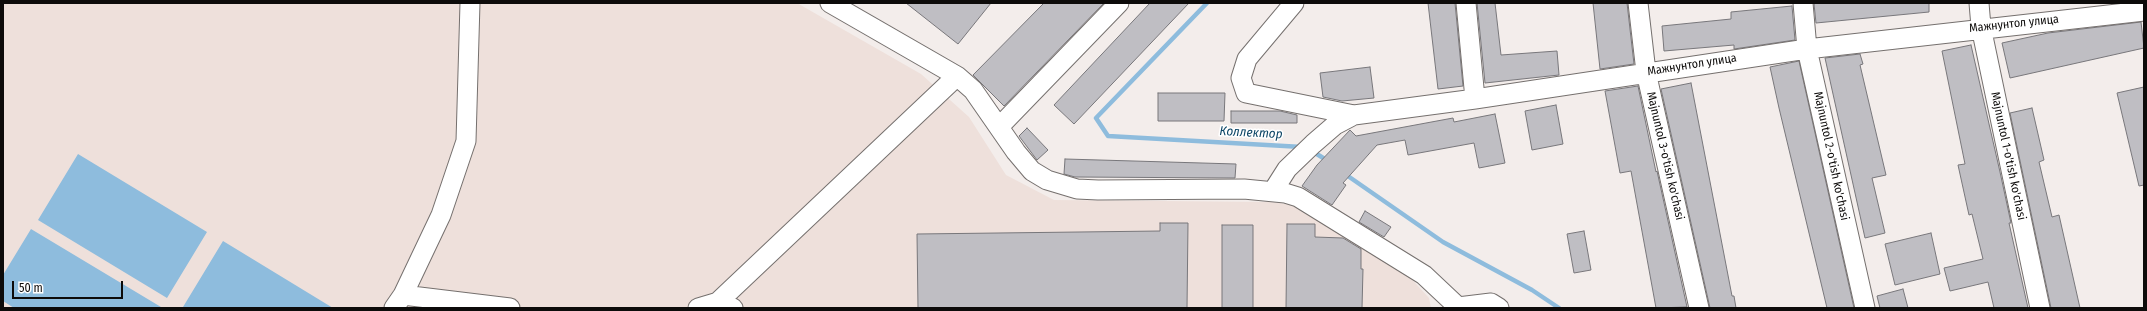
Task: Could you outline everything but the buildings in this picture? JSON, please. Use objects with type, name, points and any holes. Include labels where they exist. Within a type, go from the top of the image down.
[{"type":"street","points":[[470,3],[466,141],[441,215],[398,301],[510,308]]},
{"type":"street","points":[[830,3],[957,76],[973,90],[1032,171],[1063,186],[1098,190],[1273,191],[1298,198],[1424,275],[1457,307],[1491,303],[1499,308]]},
{"type":"street","points":[[999,127],[1119,3]]},
{"type":"street","points":[[1294,3],[1247,59],[1241,78],[1246,93],[1354,115]]},
{"type":"street","points":[[1466,3],[1475,99]]},
{"type":"street","name":"Majnuntol 3-o'tish ko'chasi","points":[[1638,3],[1646,72],[1699,308]]},
{"type":"street","name":"Majnuntol 2-o'tish ko'chasi","points":[[1803,3],[1807,48],[1864,308]]},
{"type":"street","name":"Majnuntol 1-o'tish ko'chasi","points":[[1979,3],[1981,27],[2040,308]]},
{"type":"street","name":"Мажнунтол улица","points":[[1273,191],[1287,169],[1309,148],[1335,125],[1354,115],[1475,99],[1807,48],[1981,27],[2144,10]]},
{"type":"street","points":[[698,308],[725,305],[957,76]]},
{"type":"shaded area","points":[[3,3],[797,3],[921,74],[969,117],[1006,175],[1054,200],[1272,202],[1306,207],[1407,274],[1429,298],[1431,308],[3,308]]},
{"type":"water","points":[[78,154],[207,232],[167,298],[38,220]]},
{"type":"water","points":[[31,229],[161,307],[14,308],[3,301],[3,275]]},
{"type":"water","points":[[223,241],[333,308],[183,307]]},
{"type":"waterway","name":"Коллектор","points":[[1207,3],[1096,118],[1108,136],[1302,147]]},
{"type":"waterway","name":"Коллектор","points":[[1312,151],[1328,161]]},
{"type":"waterway","name":"Коллектор","points":[[1345,174],[1443,242],[1532,290],[1559,308]]}]
